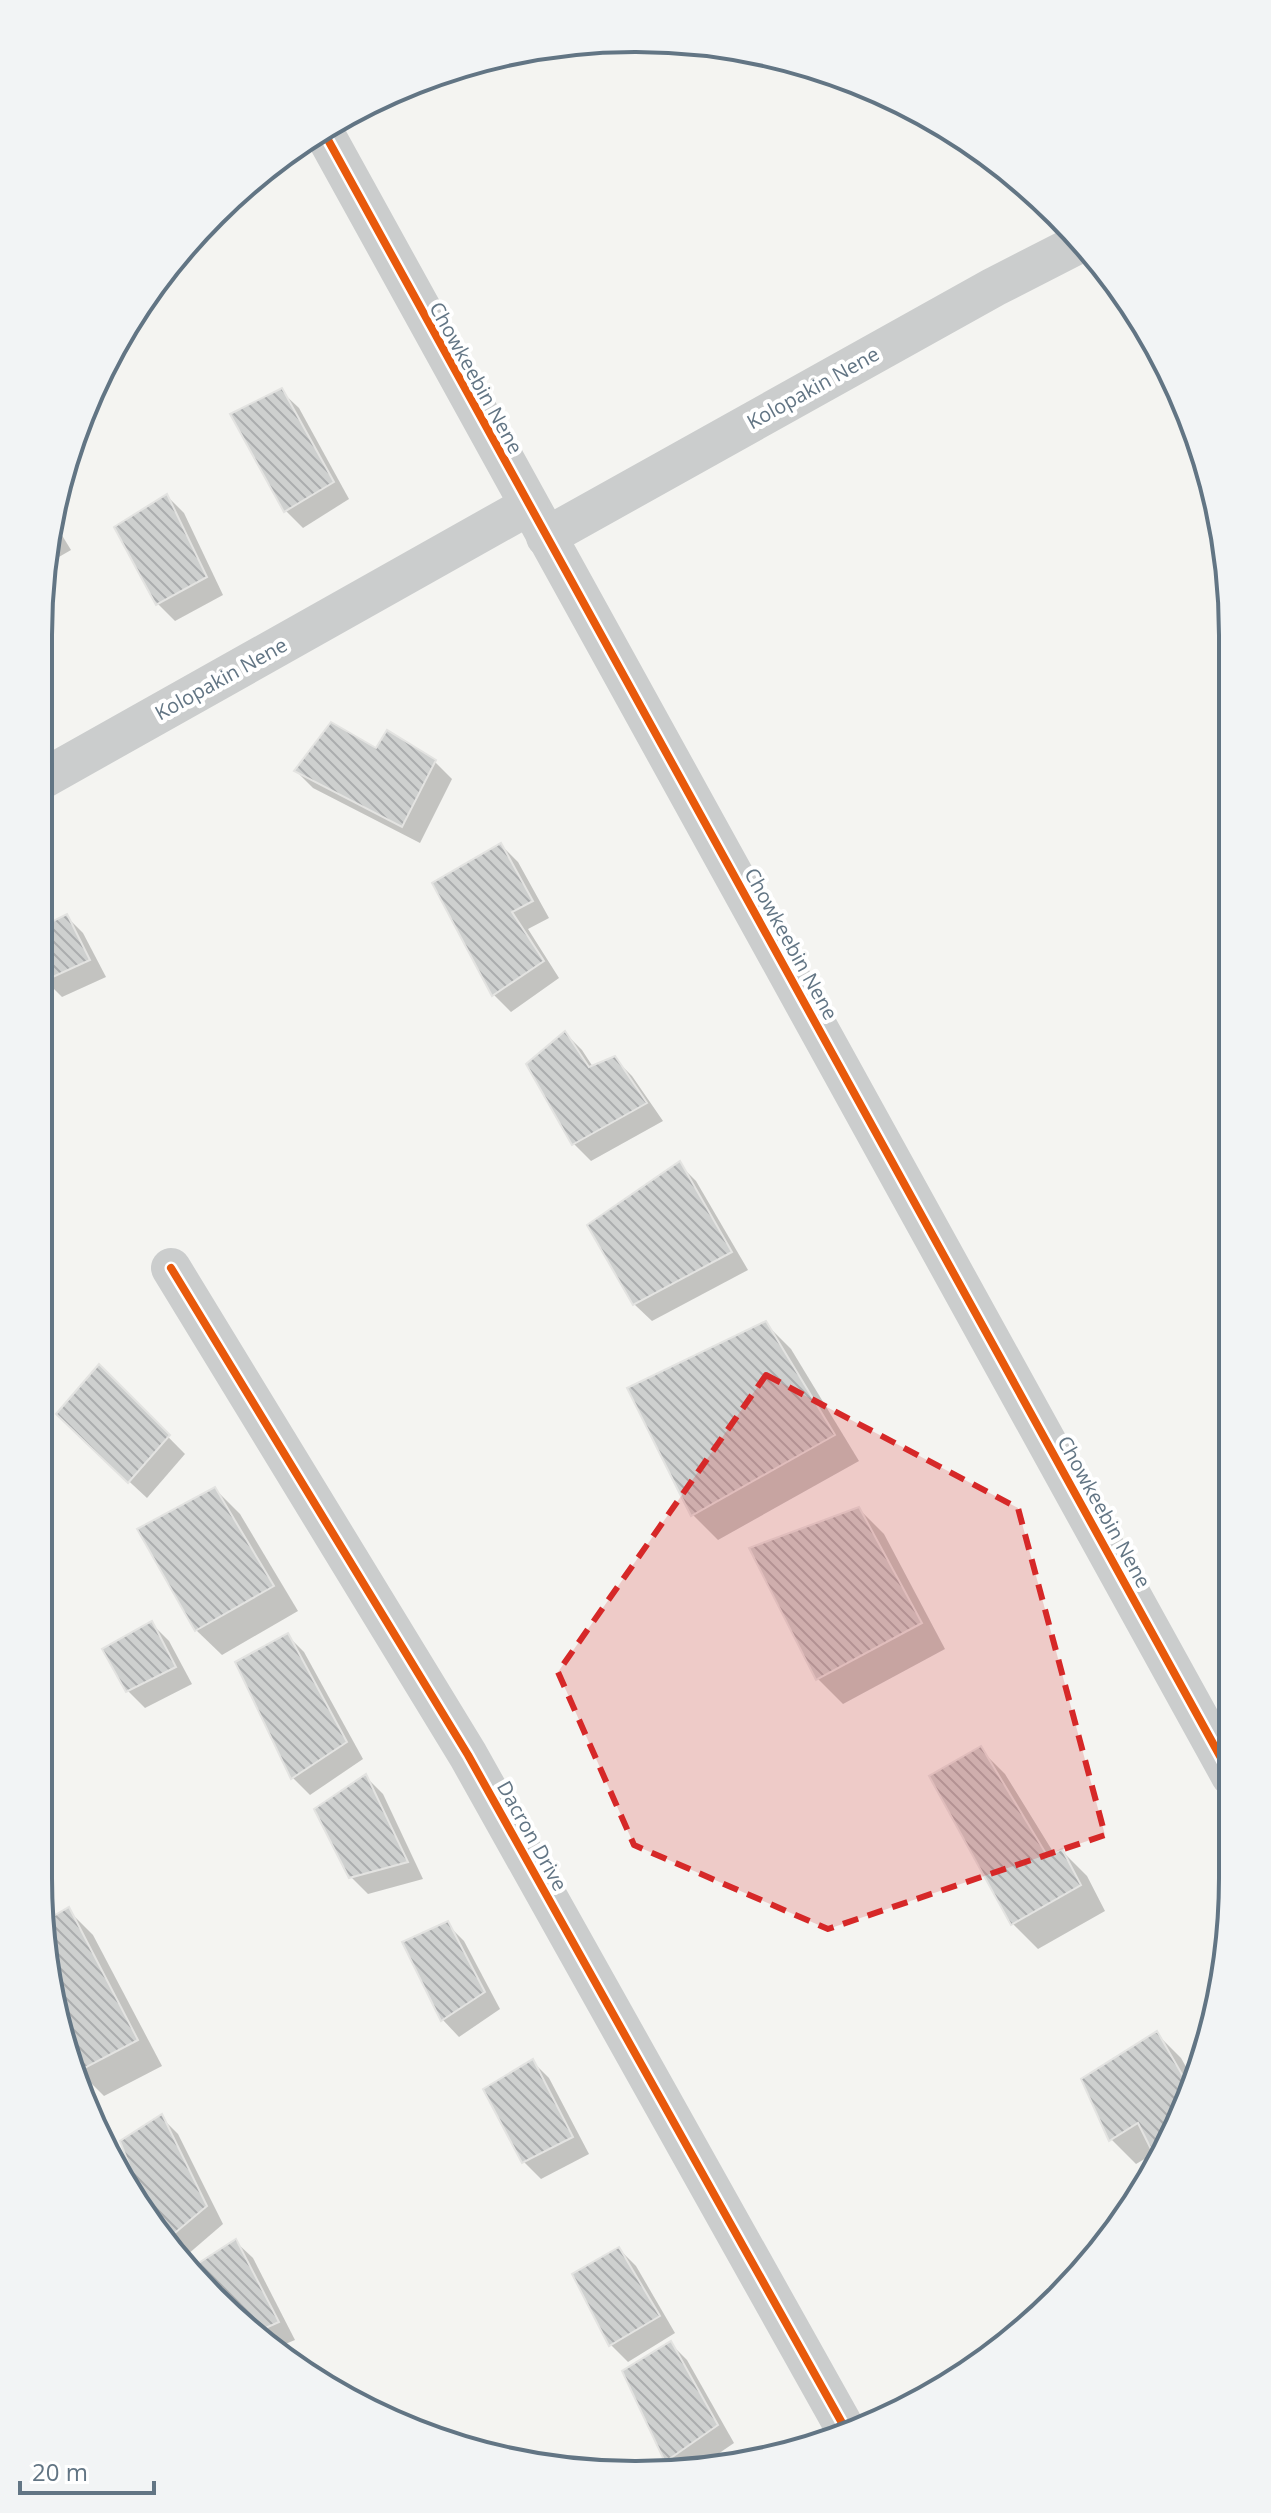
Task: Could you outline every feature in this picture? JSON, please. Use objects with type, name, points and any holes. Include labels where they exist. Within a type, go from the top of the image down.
[{"type":"street","name":"Chowkeebin Nene","points":[[328,140],[1219,1754]]},
{"type":"street","name":"Kolopakin Nene","points":[[52,774],[1071,248]]},
{"type":"street","name":"Dacron Drive","points":[[171,1268],[468,1755],[842,2423]]},
{"type":"highlighted area","points":[[766,1375],[1018,1508],[1105,1835],[828,1929],[634,1845],[558,1672]]},
{"type":"building","points":[[282,388],[334,482],[284,512],[230,414]]},
{"type":"building","points":[[167,494],[207,577],[156,605],[114,527]]},
{"type":"building","points":[[331,722],[376,748],[387,730],[436,760],[402,827],[294,771]]},
{"type":"building","points":[[501,843],[533,901],[512,912],[544,961],[492,996],[432,883]]},
{"type":"building","points":[[67,914],[90,960],[52,977],[52,922]]},
{"type":"building","points":[[565,1031],[589,1067],[615,1056],[647,1103],[572,1145],[526,1064]]},
{"type":"building","points":[[680,1161],[732,1252],[633,1305],[587,1225]]},
{"type":"building","points":[[766,1321],[835,1435],[691,1516],[627,1388]]},
{"type":"building","points":[[99,1364],[170,1435],[128,1483],[56,1414]]},
{"type":"building","points":[[215,1487],[274,1586],[195,1631],[137,1529]]},
{"type":"building","points":[[859,1507],[922,1623],[816,1680],[749,1548]]},
{"type":"building","points":[[152,1621],[176,1667],[126,1692],[102,1649]]},
{"type":"building","points":[[288,1633],[347,1742],[291,1779],[235,1662]]},
{"type":"building","points":[[981,1746],[1048,1857],[1062,1849],[1081,1885],[1011,1925],[929,1776]]},
{"type":"building","points":[[366,1774],[408,1862],[349,1878],[314,1809]]},
{"type":"building","points":[[69,1907],[138,2040],[84,2068],[63,1991],[53,1916]]},
{"type":"building","points":[[448,1921],[485,1992],[441,2021],[402,1942]]},
{"type":"building","points":[[1157,2031],[1184,2077],[1151,2150],[1138,2123],[1109,2141],[1081,2079]]},
{"type":"building","points":[[533,2059],[573,2137],[522,2163],[483,2089]]},
{"type":"building","points":[[162,2114],[207,2206],[174,2234],[132,2172],[120,2141]]},
{"type":"building","points":[[236,2239],[279,2322],[266,2328],[198,2263]]},
{"type":"building","points":[[619,2247],[660,2316],[609,2346],[572,2274]]},
{"type":"building","points":[[671,2341],[718,2425],[664,2460],[622,2371]]},
{"type":"cycle path","points":[[328,140],[1219,1754]]},
{"type":"cycle path","points":[[171,1268],[468,1755],[842,2423]]}]
